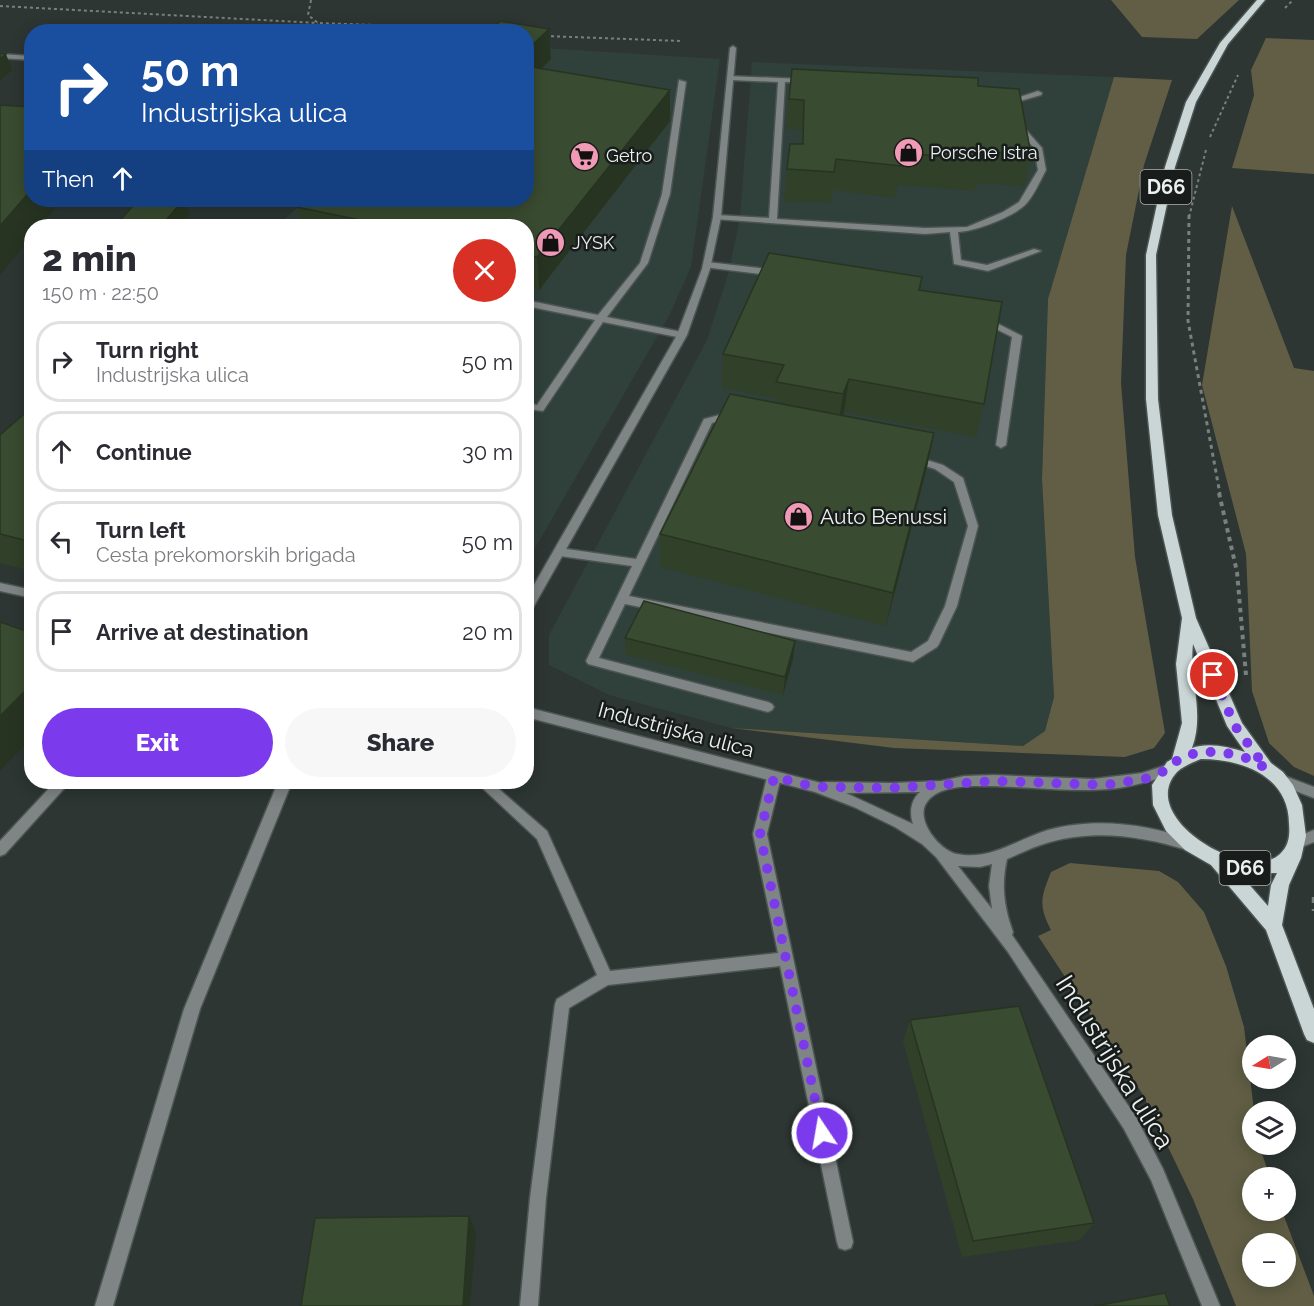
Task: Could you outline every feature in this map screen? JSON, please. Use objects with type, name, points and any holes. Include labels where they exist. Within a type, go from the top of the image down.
[{"type":"main road","name":"D66","points":[[1262,0],[1224,43],[1191,102],[1170,167],[1151,255],[1152,399],[1165,514],[1189,618],[1226,706],[1248,746],[1266,768]]},
{"type":"main road","name":"D66","points":[[1189,618],[1184,672],[1191,706],[1190,735],[1180,758],[1167,770],[1160,786],[1162,806],[1171,825],[1187,844],[1218,862],[1239,868],[1259,869],[1278,865],[1292,858]]},
{"type":"main road","name":"D66","points":[[1180,758],[1199,752],[1221,752],[1244,757],[1266,768],[1282,780],[1303,810],[1309,838],[1292,858],[1280,885],[1273,925]]},
{"type":"main road","name":"D66","points":[[1218,862],[1273,925],[1314,1034]]},
{"type":"street","points":[[534,596],[682,335],[707,265],[717,217],[734,48]]},
{"type":"street","points":[[0,56],[24,58]]},
{"type":"street","points":[[731,78],[814,82]]},
{"type":"street","points":[[773,220],[782,81]]},
{"type":"street","points":[[534,408],[539,409],[601,318],[644,263],[666,194],[682,82]]},
{"type":"street","points":[[1000,105],[1038,93]]},
{"type":"street","points":[[717,217],[925,231],[968,229],[1006,214],[1022,204],[1042,170],[1038,148],[1008,115]]},
{"type":"street","points":[[954,230],[957,262],[988,268],[1037,251]]},
{"type":"street","points":[[707,265],[786,274]]},
{"type":"street","points":[[534,305],[682,335]]},
{"type":"street","points":[[978,317],[1017,336],[1001,445]]},
{"type":"street","points":[[742,417],[730,415],[708,421],[592,661],[768,707]]},
{"type":"street","points":[[621,599],[914,657],[933,644],[951,606],[973,526],[959,480],[939,467],[900,455]]},
{"type":"street","points":[[560,552],[639,563]]},
{"type":"street","points":[[0,587],[24,592]]},
{"type":"street","name":"Industrijska ulica","points":[[534,714],[816,787],[863,804],[899,821],[926,839],[1013,947],[1130,1123],[1157,1175],[1211,1306]]},
{"type":"street","name":"Industrijska ulica","points":[[816,787],[892,788],[995,781],[1106,785],[1145,779],[1167,770]]},
{"type":"street","points":[[774,777],[760,834],[845,1242]]},
{"type":"street","points":[[1282,780],[1314,793]]},
{"type":"street","points":[[926,839],[918,820],[919,803],[928,791],[945,784]]},
{"type":"street","points":[[0,850],[57,789]]},
{"type":"street","points":[[104,1306],[192,1009],[282,789]]},
{"type":"street","points":[[491,789],[542,835],[606,978]]},
{"type":"street","points":[[938,853],[952,860],[974,862],[1000,858],[1048,836],[1076,830],[1162,835],[1187,844]]},
{"type":"street","name":"Industrijska ulica","points":[[1000,858],[994,881],[998,911],[1013,947]]},
{"type":"street","points":[[529,1306],[538,1198],[562,1004],[606,978],[786,959]]},
{"type":"path","points":[[311,0],[308,15],[318,23]]},
{"type":"path","points":[[1279,16],[1293,0]]},
{"type":"path","points":[[0,6],[347,24]]},
{"type":"path","points":[[538,36],[682,41]]},
{"type":"path","points":[[1226,706],[1248,710],[1237,572],[1212,459],[1188,321],[1189,217],[1208,140],[1240,70]]},
{"type":"path","points":[[1314,897],[1314,911]]},
{"type":"shaded area","points":[[1111,0],[1239,0],[1197,39],[1142,37]]},
{"type":"shaded area","points":[[1266,38],[1314,40],[1314,174],[1232,168],[1254,95],[1251,70]]},
{"type":"shaded area","points":[[534,47],[720,59],[691,267],[669,316],[534,550],[534,219],[285,219],[298,207],[534,207]]},
{"type":"shaded area","points":[[752,62],[1114,77],[1048,299],[1042,479],[1054,697],[1045,731],[1023,746],[731,728],[609,695],[549,665],[549,635],[707,340],[729,271],[740,217]]},
{"type":"shaded area","points":[[1114,77],[1172,80],[1144,165],[1126,255],[1121,383],[1135,557],[1165,733],[1154,748],[1125,757],[894,748],[731,728],[1023,746],[1045,731],[1054,697],[1042,479],[1048,299]]},
{"type":"shaded area","points":[[1232,206],[1294,368],[1314,371],[1314,776],[1294,767],[1269,743],[1252,691],[1246,554],[1202,385]]},
{"type":"shaded area","points":[[1070,863],[1159,871],[1178,882],[1204,912],[1226,966],[1244,1027],[1242,1089],[1251,1089],[1253,1101],[1242,1101],[1242,1155],[1262,1155],[1267,1167],[1242,1167],[1242,1221],[1286,1221],[1290,1233],[1242,1233],[1242,1287],[1296,1287],[1296,1248],[1314,1296],[1314,1306],[1236,1306],[1193,1199],[1143,1095],[1038,936],[1051,930],[1044,914],[1042,901],[1051,872]]},
{"type":"building","points":[[500,21],[518,24],[497,24]]},
{"type":"building","points":[[534,27],[549,29],[534,43]]},
{"type":"building","points":[[534,67],[670,90],[537,257],[534,256],[534,219],[355,219],[297,207],[534,207]]},
{"type":"building","points":[[792,69],[978,78],[978,86],[1019,89],[1031,155],[983,151],[982,159],[901,153],[901,166],[836,159],[834,172],[787,169],[790,144],[803,144],[804,100],[789,99]]},
{"type":"building","points":[[0,105],[24,106],[24,198],[0,226]]},
{"type":"building","points":[[132,207],[177,207],[167,219],[121,219]]},
{"type":"building","points":[[769,253],[922,277],[919,290],[1002,302],[984,404],[849,379],[843,394],[776,382],[784,365],[723,354]]},
{"type":"building","name":"Auto Benussi","points":[[730,394],[934,433],[893,593],[660,534]]},
{"type":"building","points":[[24,414],[24,540],[0,534],[0,435]]},
{"type":"building","points":[[644,601],[795,641],[785,677],[625,638]]},
{"type":"building","points":[[0,622],[24,630],[24,692],[0,716]]},
{"type":"building","points":[[1019,1006],[1094,1223],[973,1241],[910,1020]]},
{"type":"building","points":[[469,1216],[463,1306],[301,1306],[315,1218]]},
{"type":"building","points":[[1165,1293],[1170,1306],[1095,1306]]},
{"type":"place","name":"Porsche Istra","points":[[909,153]]},
{"type":"place","name":"Getro","points":[[585,156]]},
{"type":"place","name":"JYSK","points":[[551,243]]},
{"type":"place","name":"Auto Benussi","points":[[799,517]]},
{"type":"route","points":[[822,1133],[760,834],[774,777],[816,787],[892,788],[970,781],[1106,785],[1145,779],[1167,770],[1180,758],[1199,752],[1221,752],[1244,757],[1266,768],[1235,726],[1213,675]]}]
